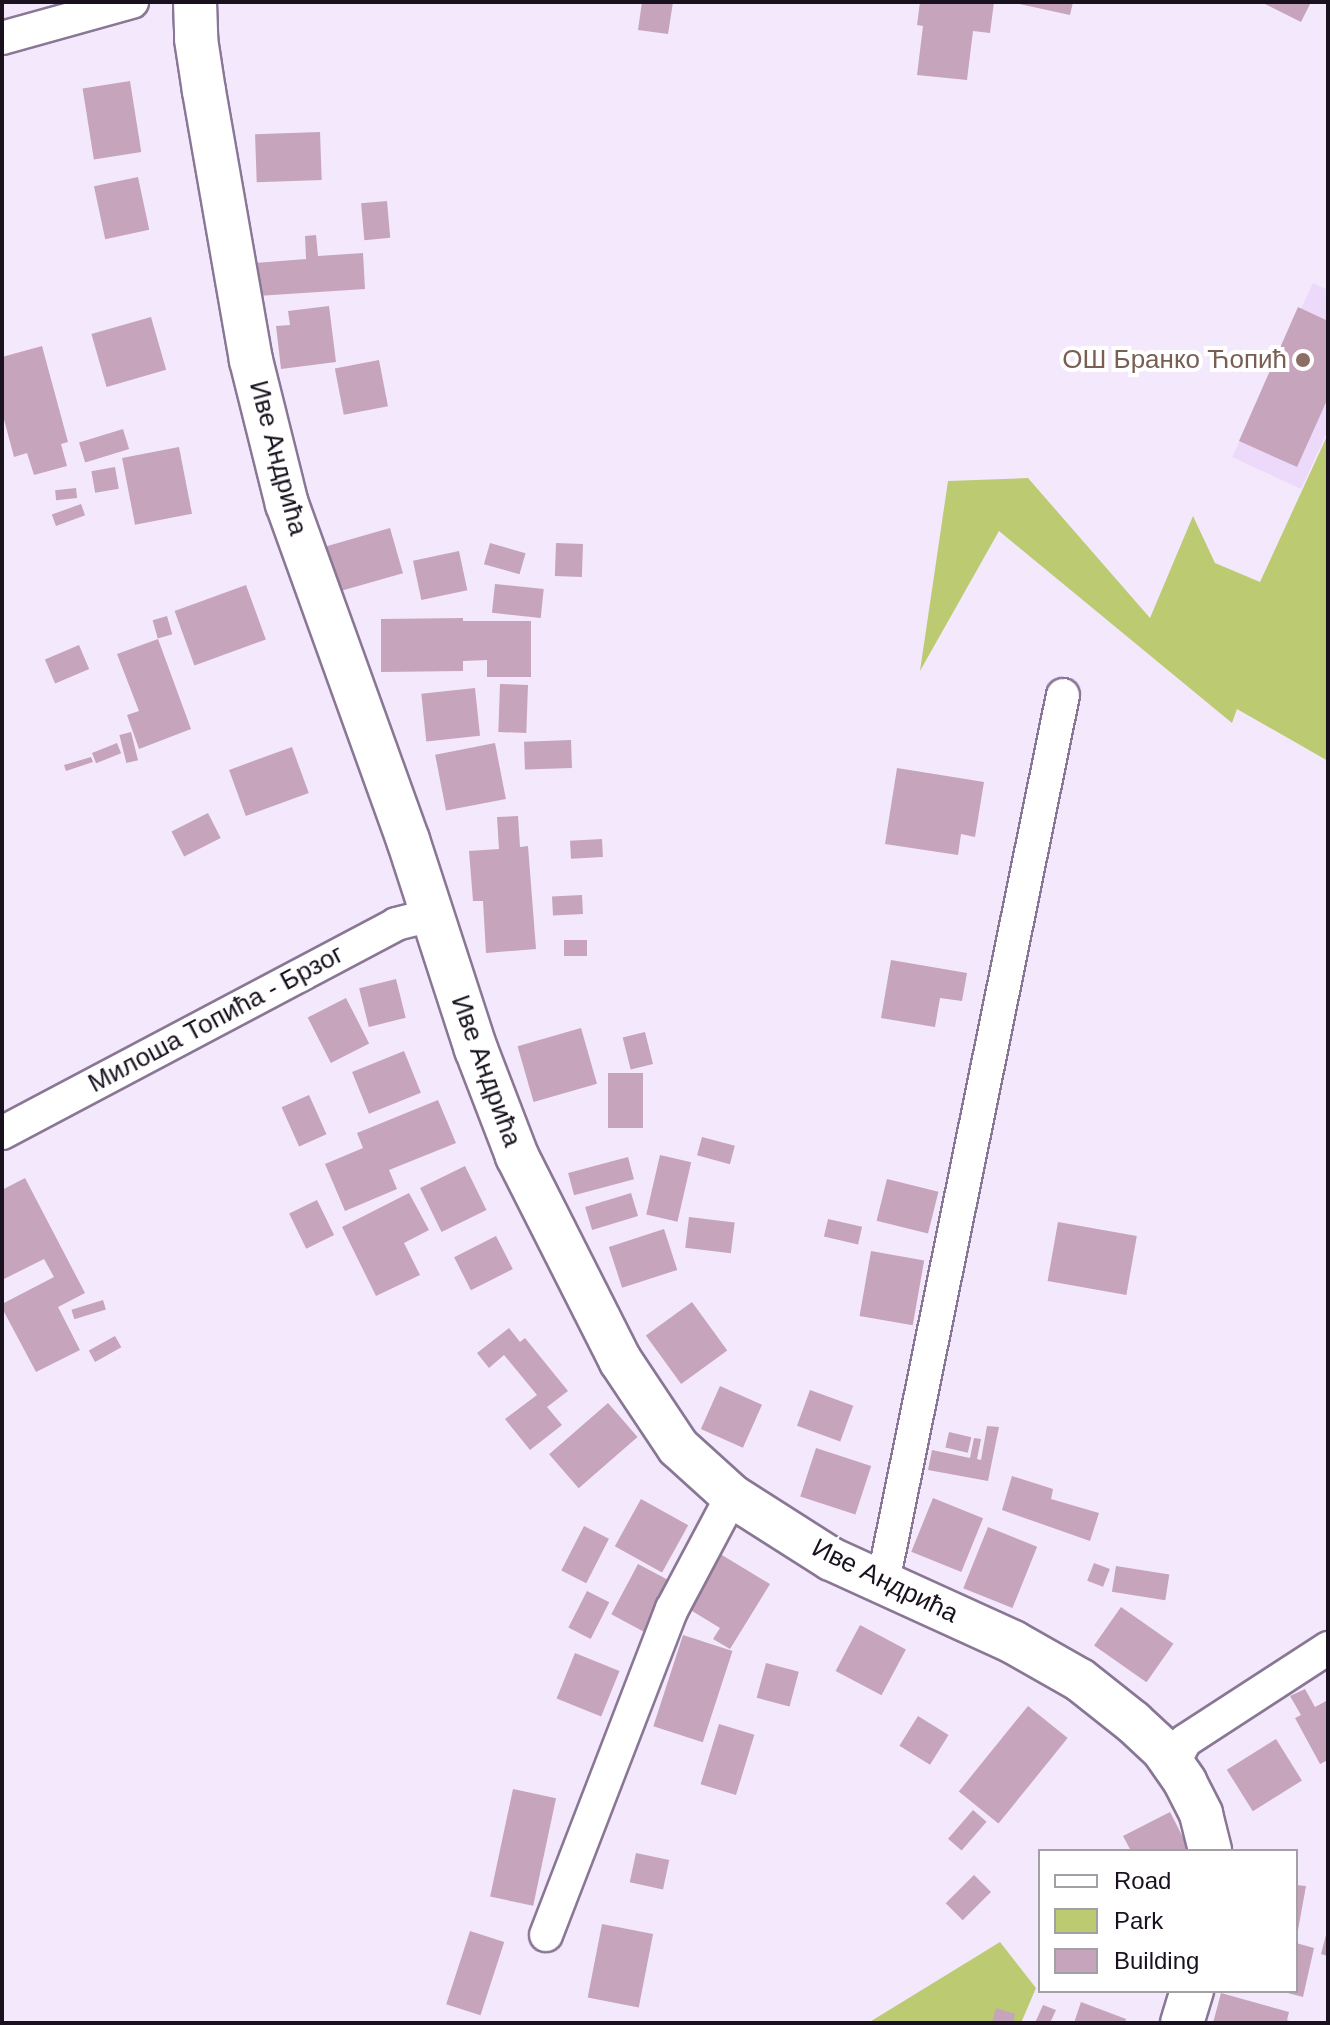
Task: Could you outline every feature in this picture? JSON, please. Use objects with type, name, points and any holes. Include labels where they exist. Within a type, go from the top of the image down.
[{"type":"street","points":[[2,38],[132,2]]},
{"type":"street","name":"Иве Андрића","points":[[195,2],[196,39],[204,91],[267,430],[292,518],[433,915],[476,1049],[517,1156],[590,1302],[660,1423],[706,1476],[831,1559],[1013,1642],[1080,1680],[1133,1722],[1173,1764],[1201,1814],[1210,1849]]},
{"type":"street","points":[[883,1582],[1063,695]]},
{"type":"street","name":"Милоша Топића - Брзог","points":[[2,1133],[396,924],[433,915]]},
{"type":"street","points":[[546,1935],[672,1609],[732,1496]]},
{"type":"street","points":[[1173,1764],[1185,1741],[1328,1648]]},
{"type":"street","points":[[1182,2023],[1191,1993]]},
{"type":"shaded area","name":"ОШ Бранко Ћопић","points":[[1313,283],[1328,290],[1328,430],[1301,489],[1232,457]]},
{"type":"green space","points":[[1328,434],[1328,761],[1237,709],[1232,723],[999,531],[920,671],[948,481],[1028,478],[1150,618],[1193,516],[1215,563],[1260,582]]},
{"type":"green space","points":[[1000,1942],[1036,1988],[1021,2023],[868,2023]]},
{"type":"building","points":[[642,2],[673,2],[668,34],[638,30]]},
{"type":"building","points":[[920,2],[994,2],[990,33],[973,31],[967,80],[917,75],[923,26],[917,25]]},
{"type":"building","points":[[1010,2],[1073,2],[1070,15]]},
{"type":"building","points":[[1261,2],[1311,2],[1301,22]]},
{"type":"building","points":[[130,81],[141,152],[94,160],[83,89]]},
{"type":"building","points":[[320,132],[322,180],[257,182],[255,134]]},
{"type":"building","points":[[138,177],[149,230],[105,239],[94,186]]},
{"type":"building","points":[[387,201],[390,238],[364,240],[361,203]]},
{"type":"building","points":[[316,235],[318,256],[363,253],[365,289],[257,296],[255,263],[306,259],[305,236]]},
{"type":"building","points":[[329,306],[336,362],[281,369],[276,326],[290,325],[288,311]]},
{"type":"building","name":"ОШ Бранко Ћопић","points":[[1298,307],[1328,321],[1328,398],[1297,467],[1239,441]]},
{"type":"building","points":[[151,317],[166,370],[107,387],[91,334]]},
{"type":"building","points":[[42,346],[68,442],[61,444],[67,466],[34,475],[27,453],[14,457],[2,412],[2,357]]},
{"type":"building","points":[[379,360],[388,406],[344,415],[335,369]]},
{"type":"building","points":[[123,429],[129,449],[85,463],[79,442]]},
{"type":"building","points":[[179,447],[192,514],[135,525],[122,458]]},
{"type":"building","points":[[115,467],[119,489],[95,493],[91,471]]},
{"type":"building","points":[[76,488],[77,498],[56,500],[55,490]]},
{"type":"building","points":[[81,504],[85,515],[56,526],[52,515]]},
{"type":"building","points":[[390,528],[403,573],[340,591],[327,546]]},
{"type":"building","points":[[490,543],[526,553],[520,574],[484,564]]},
{"type":"building","points":[[556,543],[583,544],[582,577],[555,576]]},
{"type":"building","points":[[459,551],[467,590],[421,600],[413,561]]},
{"type":"building","points":[[495,584],[544,589],[541,618],[492,613]]},
{"type":"building","points":[[246,585],[266,640],[194,665],[175,611]]},
{"type":"building","points":[[167,616],[172,634],[158,638],[153,620]]},
{"type":"building","points":[[463,618],[463,621],[531,621],[531,677],[487,677],[487,660],[463,661],[463,671],[381,672],[381,619]]},
{"type":"building","points":[[158,639],[191,729],[139,749],[127,715],[139,711],[117,654]]},
{"type":"building","points":[[79,645],[89,669],[55,683],[45,659]]},
{"type":"building","points":[[500,684],[528,685],[526,733],[498,732]]},
{"type":"building","points":[[475,688],[480,736],[426,741],[421,694]]},
{"type":"building","points":[[131,732],[138,760],[126,763],[119,735]]},
{"type":"building","points":[[571,740],[572,768],[525,770],[524,742]]},
{"type":"building","points":[[117,743],[121,753],[96,763],[92,753]]},
{"type":"building","points":[[495,743],[506,799],[446,811],[435,755]]},
{"type":"building","points":[[292,747],[309,793],[246,816],[229,770]]},
{"type":"building","points":[[91,757],[93,762],[66,771],[64,765]]},
{"type":"building","points":[[897,768],[984,782],[975,837],[961,834],[958,855],[885,844]]},
{"type":"building","points":[[208,813],[221,838],[184,857],[171,832]]},
{"type":"building","points":[[518,816],[520,847],[528,846],[536,949],[486,953],[483,901],[473,901],[469,851],[499,849],[497,817]]},
{"type":"building","points":[[602,839],[603,857],[571,859],[570,841]]},
{"type":"building","points":[[582,895],[583,914],[553,916],[552,897]]},
{"type":"building","points":[[564,940],[587,940],[587,956],[564,956]]},
{"type":"building","points":[[891,960],[967,973],[962,1001],[940,998],[935,1027],[881,1018]]},
{"type":"building","points":[[396,979],[406,1018],[369,1027],[359,988]]},
{"type":"building","points":[[346,998],[369,1043],[331,1063],[308,1018]]},
{"type":"building","points":[[581,1028],[597,1084],[534,1102],[518,1046]]},
{"type":"building","points":[[645,1032],[653,1064],[631,1070],[623,1038]]},
{"type":"building","points":[[404,1051],[421,1093],[369,1114],[352,1072]]},
{"type":"building","points":[[608,1073],[643,1073],[643,1128],[608,1128]]},
{"type":"building","points":[[309,1095],[326,1134],[299,1146],[282,1107]]},
{"type":"building","points":[[438,1100],[456,1143],[389,1170],[397,1189],[345,1211],[325,1164],[363,1148],[357,1133]]},
{"type":"building","points":[[702,1137],[735,1146],[730,1164],[697,1155]]},
{"type":"building","points":[[660,1155],[691,1162],[677,1222],[646,1214]]},
{"type":"building","points":[[628,1157],[634,1179],[574,1195],[568,1173]]},
{"type":"building","points":[[465,1166],[486,1210],[442,1232],[420,1188]]},
{"type":"building","points":[[25,1178],[85,1293],[58,1307],[80,1350],[36,1372],[2,1308],[2,1304],[54,1277],[44,1259],[2,1280],[2,1190]]},
{"type":"building","points":[[887,1179],[938,1192],[928,1234],[877,1221]]},
{"type":"building","points":[[409,1193],[429,1230],[404,1243],[420,1275],[376,1296],[342,1227]]},
{"type":"building","points":[[631,1193],[638,1216],[592,1230],[585,1207]]},
{"type":"building","points":[[317,1200],[334,1235],[306,1249],[289,1214]]},
{"type":"building","points":[[689,1217],[735,1223],[731,1253],[685,1248]]},
{"type":"building","points":[[828,1219],[862,1227],[858,1244],[824,1237]]},
{"type":"building","points":[[1058,1222],[1137,1236],[1126,1295],[1048,1281]]},
{"type":"building","points":[[664,1229],[677,1270],[622,1288],[609,1247]]},
{"type":"building","points":[[496,1236],[513,1269],[471,1290],[454,1257]]},
{"type":"building","points":[[871,1251],[924,1260],[913,1325],[860,1316]]},
{"type":"building","points":[[103,1300],[106,1310],[74,1319],[71,1310]]},
{"type":"building","points":[[692,1302],[727,1351],[681,1384],[646,1336]]},
{"type":"building","points":[[509,1328],[520,1342],[525,1338],[568,1391],[547,1407],[562,1425],[530,1450],[505,1419],[537,1395],[504,1355],[489,1368],[477,1353]]},
{"type":"building","points":[[115,1336],[121,1347],[95,1362],[89,1351]]},
{"type":"building","points":[[720,1386],[762,1405],[743,1448],[701,1429]]},
{"type":"building","points":[[810,1390],[853,1406],[840,1441],[797,1426]]},
{"type":"building","points":[[608,1403],[638,1437],[579,1488],[549,1454]]},
{"type":"building","points":[[987,1426],[999,1427],[988,1481],[928,1470],[932,1450],[970,1458],[974,1438],[981,1439],[977,1459],[981,1460]]},
{"type":"building","points":[[949,1432],[971,1437],[968,1453],[945,1448]]},
{"type":"building","points":[[816,1448],[871,1466],[855,1514],[800,1497]]},
{"type":"building","points":[[1012,1476],[1053,1489],[1051,1499],[1099,1513],[1090,1541],[1002,1510]]},
{"type":"building","points":[[933,1498],[983,1518],[961,1572],[911,1552]]},
{"type":"building","points":[[641,1499],[688,1525],[662,1572],[615,1546]]},
{"type":"building","points":[[584,1526],[609,1539],[586,1583],[561,1571]]},
{"type":"building","points":[[988,1527],[1037,1547],[1012,1608],[963,1588]]},
{"type":"building","points":[[717,1552],[770,1584],[730,1649],[713,1639],[720,1628],[684,1606]]},
{"type":"building","points":[[1094,1563],[1110,1569],[1103,1587],[1087,1581]]},
{"type":"building","points":[[638,1564],[672,1582],[645,1632],[611,1614]]},
{"type":"building","points":[[1116,1566],[1169,1574],[1165,1600],[1112,1592]]},
{"type":"building","points":[[587,1591],[609,1602],[591,1639],[568,1628]]},
{"type":"building","points":[[1121,1607],[1173,1644],[1146,1682],[1094,1646]]},
{"type":"building","points":[[860,1625],[906,1649],[882,1695],[836,1671]]},
{"type":"building","points":[[683,1635],[732,1651],[703,1742],[653,1726]]},
{"type":"building","points":[[575,1653],[620,1671],[601,1716],[557,1698]]},
{"type":"building","points":[[766,1663],[799,1672],[790,1707],[757,1698]]},
{"type":"building","points":[[1305,1689],[1315,1707],[1328,1700],[1328,1760],[1320,1764],[1295,1718],[1301,1715],[1290,1696]]},
{"type":"building","points":[[1028,1706],[1068,1738],[998,1824],[959,1791]]},
{"type":"building","points":[[918,1716],[949,1735],[930,1765],[899,1746]]},
{"type":"building","points":[[719,1724],[754,1735],[736,1795],[701,1784]]},
{"type":"building","points":[[1276,1739],[1302,1781],[1253,1811],[1227,1770]]},
{"type":"building","points":[[513,1789],[556,1798],[533,1906],[490,1897]]},
{"type":"building","points":[[973,1810],[987,1822],[962,1850],[948,1839]]},
{"type":"building","points":[[1170,1812],[1189,1849],[1130,1849],[1123,1836]]},
{"type":"building","points":[[636,1853],[669,1860],[663,1889],[630,1882]]},
{"type":"building","points":[[974,1875],[991,1892],[963,1920],[946,1903]]},
{"type":"building","points":[[1298,1885],[1306,1886],[1298,1930]]},
{"type":"building","points":[[602,1924],[653,1934],[639,2008],[588,1998]]},
{"type":"building","points":[[470,1931],[504,1942],[480,2015],[446,2004]]},
{"type":"building","points":[[1328,1932],[1328,1956],[1321,1954]]},
{"type":"building","points":[[1298,1944],[1314,1948],[1303,1997],[1288,1993],[1298,1993]]},
{"type":"building","points":[[1221,1993],[1289,2012],[1287,2020],[1294,2023],[1213,2023]]},
{"type":"building","points":[[1081,2002],[1126,2019],[1125,2023],[1074,2023]]},
{"type":"building","points":[[1043,2005],[1056,2010],[1050,2023],[1035,2023]]},
{"type":"building","points":[[996,2008],[1015,2014],[1013,2023],[992,2023]]},
{"type":"place","name":"ОШ Бранко Ћопић","points":[[1303,360]]}]
